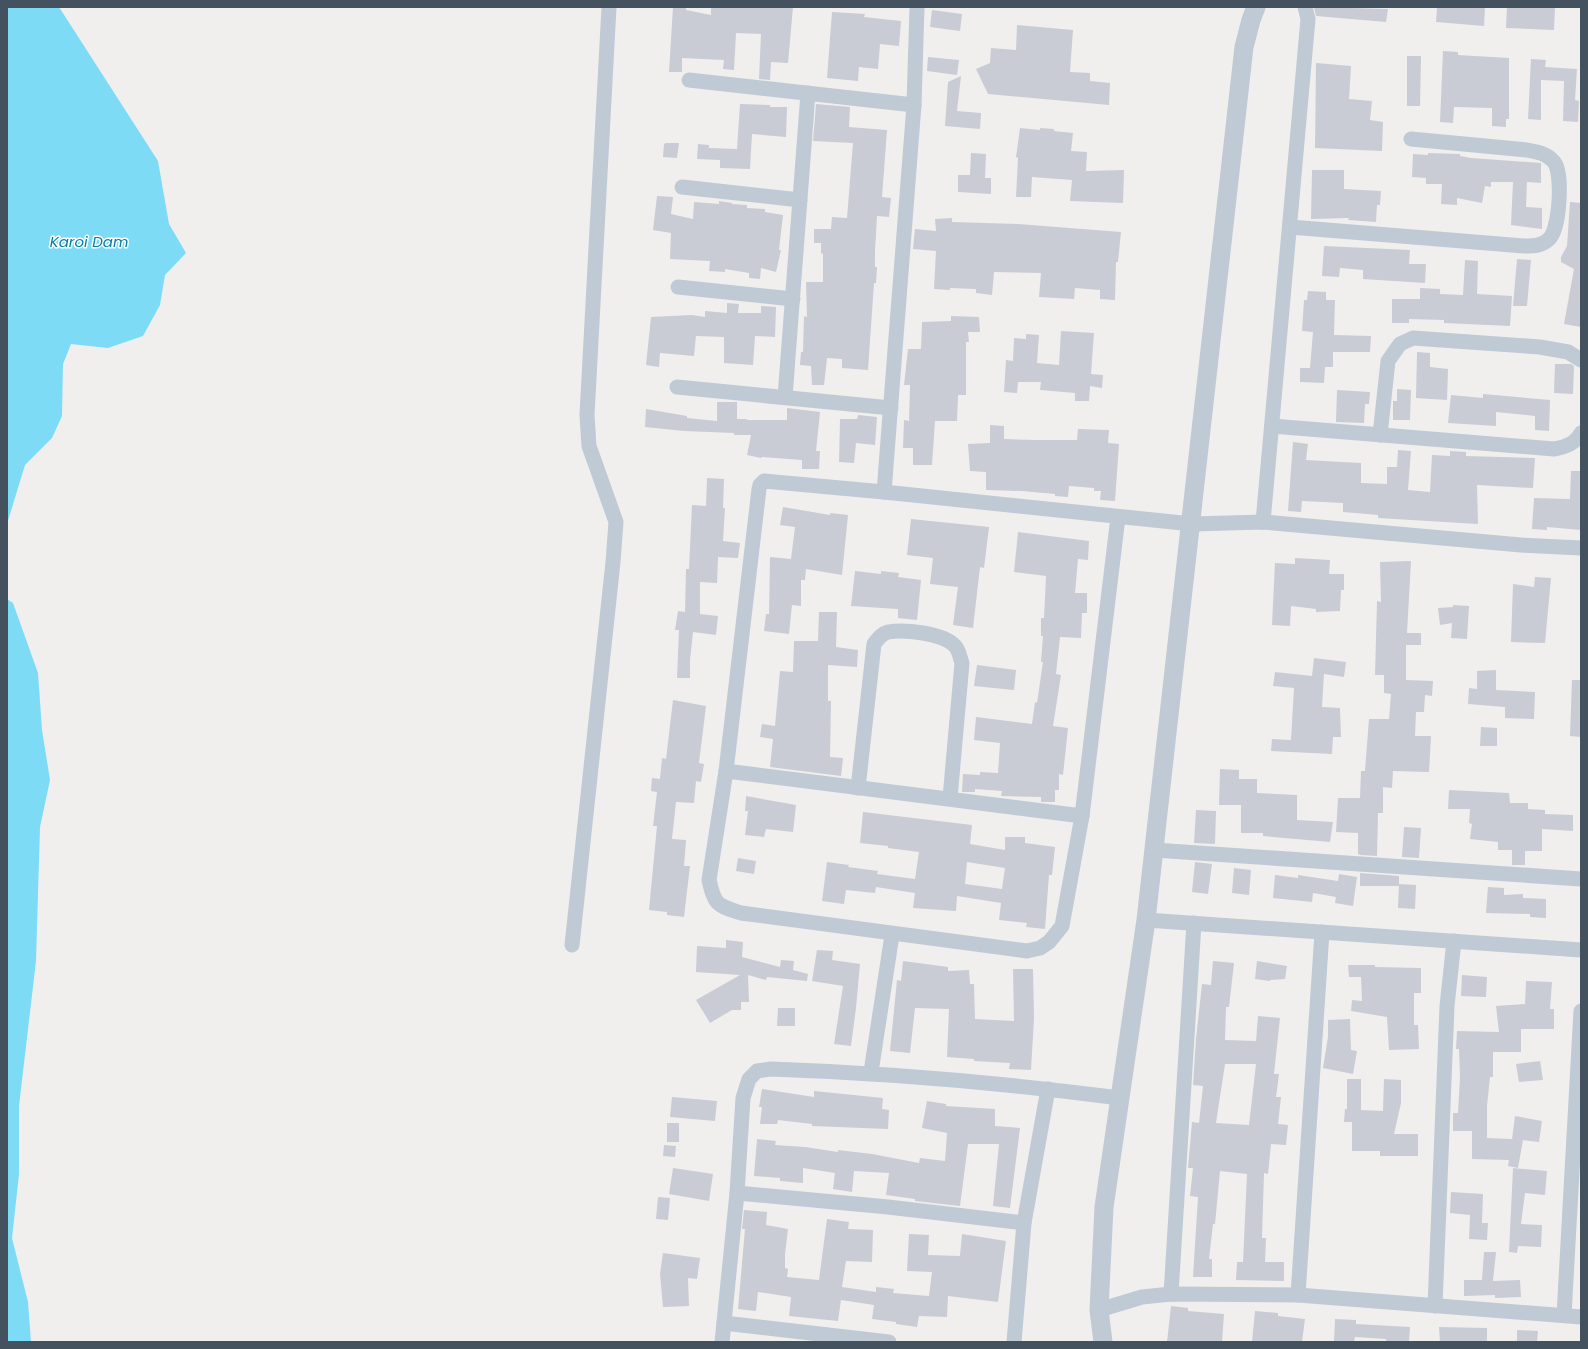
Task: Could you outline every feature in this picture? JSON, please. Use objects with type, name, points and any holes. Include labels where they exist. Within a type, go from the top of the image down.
[{"type":"street","points":[[572,944],[613,570],[616,522],[589,446],[587,416],[609,7]]},
{"type":"street","points":[[884,492],[914,105],[917,7]]},
{"type":"street","points":[[1103,1342],[1098,1310],[1104,1207],[1146,920],[1192,524],[1244,47],[1256,7]]},
{"type":"street","points":[[1263,522],[1308,19],[1305,7]]},
{"type":"street","points":[[689,80],[914,105]]},
{"type":"street","points":[[785,397],[808,93]]},
{"type":"street","points":[[1290,227],[1524,246],[1538,246],[1550,238],[1555,230],[1559,189],[1557,168],[1550,157],[1541,153],[1527,150],[1411,139]]},
{"type":"street","points":[[682,187],[800,200]]},
{"type":"street","points":[[678,287],[793,299]]},
{"type":"street","points":[[1380,435],[1388,361],[1400,344],[1413,338],[1540,347],[1568,352],[1581,360]]},
{"type":"street","points":[[677,387],[891,408]]},
{"type":"street","points":[[1272,426],[1554,449],[1565,447],[1574,443],[1581,433]]},
{"type":"street","points":[[1118,516],[1082,816],[1062,926],[1049,942],[1040,948],[1027,952],[892,935],[741,913],[719,906],[713,896],[709,880],[726,771],[760,485],[764,482],[884,492],[1118,516],[1192,524],[1263,522],[1521,545],[1581,548]]},
{"type":"street","points":[[858,788],[874,644],[882,635],[888,632],[919,632],[942,638],[955,646],[962,663],[950,798]]},
{"type":"street","points":[[726,771],[950,798],[1082,816]]},
{"type":"street","points":[[1154,850],[1581,879]]},
{"type":"street","points":[[1146,920],[1581,950]]},
{"type":"street","points":[[1171,1294],[1194,923]]},
{"type":"street","points":[[1298,1295],[1322,932]]},
{"type":"street","points":[[871,1072],[892,935]]},
{"type":"street","points":[[1435,1306],[1447,1006],[1454,941]]},
{"type":"street","points":[[1564,1315],[1581,1011]]},
{"type":"street","points":[[722,1342],[737,1193],[743,1098],[750,1079],[757,1071],[771,1069],[871,1072],[1048,1089],[1120,1098]]},
{"type":"street","points":[[1014,1342],[1024,1223],[1048,1089]]},
{"type":"street","points":[[737,1193],[881,1206],[1024,1223]]},
{"type":"street","points":[[1098,1310],[1142,1296],[1171,1294],[1298,1295],[1581,1316]]},
{"type":"street","points":[[724,1323],[889,1342]]},
{"type":"water","name":"Karoi Dam","points":[[7,7],[59,7],[158,161],[169,224],[186,253],[165,275],[160,305],[143,336],[108,348],[71,344],[63,364],[62,416],[52,438],[25,465],[7,524]]},
{"type":"water","points":[[7,599],[13,603],[38,673],[42,730],[50,780],[40,827],[36,961],[19,1106],[19,1174],[12,1238],[28,1302],[31,1342],[7,1342]]},
{"type":"building","points":[[673,7],[686,7],[686,10],[711,15],[711,7],[793,7],[788,63],[771,62],[770,80],[759,79],[761,34],[736,33],[734,70],[723,69],[724,60],[682,58],[682,72],[669,72]]},
{"type":"building","points":[[1314,7],[1388,9],[1386,22],[1316,16]]},
{"type":"building","points":[[1437,7],[1485,7],[1484,26],[1436,22]]},
{"type":"building","points":[[1507,7],[1555,7],[1554,30],[1506,28]]},
{"type":"building","points":[[932,10],[962,14],[960,31],[930,27]]},
{"type":"building","points":[[832,12],[865,14],[864,17],[901,21],[899,46],[880,44],[878,69],[859,67],[858,81],[827,78]]},
{"type":"building","points":[[1017,25],[1073,30],[1070,72],[1090,73],[1090,81],[1110,83],[1109,105],[988,94],[976,69],[990,63],[991,48],[1016,50]]},
{"type":"building","points":[[1443,51],[1458,52],[1458,55],[1509,58],[1509,119],[1506,119],[1506,127],[1492,126],[1492,108],[1454,107],[1453,123],[1440,122]]},
{"type":"building","points":[[1407,56],[1421,56],[1420,106],[1407,106]]},
{"type":"building","points":[[928,57],[959,60],[957,75],[927,71]]},
{"type":"building","points":[[1531,59],[1546,60],[1545,67],[1577,69],[1575,100],[1579,101],[1578,122],[1563,121],[1564,81],[1541,80],[1541,120],[1528,119]]},
{"type":"building","points":[[1316,63],[1351,66],[1349,99],[1372,101],[1370,120],[1383,122],[1382,151],[1315,148]]},
{"type":"building","points":[[961,76],[957,111],[981,113],[980,129],[945,126],[948,82]]},
{"type":"building","points":[[740,104],[787,107],[786,137],[752,134],[750,169],[720,168],[720,160],[697,159],[698,144],[709,145],[709,148],[737,149]]},
{"type":"building","points":[[816,104],[850,107],[849,127],[887,130],[882,197],[891,198],[889,217],[877,216],[875,267],[877,267],[876,283],[874,283],[868,370],[842,368],[842,359],[827,358],[824,385],[812,385],[811,366],[800,365],[801,352],[803,352],[804,316],[807,317],[806,282],[823,282],[823,254],[821,253],[821,243],[814,243],[814,229],[831,229],[832,217],[847,218],[853,143],[813,141]]},
{"type":"building","points":[[1020,128],[1040,130],[1040,128],[1054,129],[1054,131],[1073,133],[1071,151],[1087,152],[1086,171],[1124,170],[1123,203],[1070,201],[1072,180],[1032,177],[1031,197],[1016,197],[1018,158],[1016,157]]},
{"type":"building","points":[[679,143],[677,158],[663,157],[664,144]]},
{"type":"building","points":[[971,153],[986,154],[985,178],[991,178],[991,194],[958,192],[958,175],[970,175]]},
{"type":"building","points":[[1428,153],[1460,154],[1460,156],[1471,158],[1541,163],[1541,183],[1527,182],[1526,207],[1542,208],[1542,229],[1511,225],[1513,182],[1491,182],[1491,187],[1485,186],[1482,203],[1457,198],[1457,205],[1441,204],[1442,184],[1426,184],[1426,178],[1412,177],[1413,154],[1428,155]]},
{"type":"building","points":[[1312,170],[1344,170],[1344,189],[1381,191],[1380,205],[1377,205],[1376,222],[1348,220],[1349,218],[1311,219]]},
{"type":"building","points":[[657,196],[673,197],[671,214],[693,219],[694,202],[719,204],[719,201],[747,205],[747,208],[765,209],[765,212],[783,215],[779,250],[781,250],[776,272],[761,268],[760,279],[749,278],[749,273],[725,269],[725,272],[709,271],[710,261],[670,259],[671,233],[653,230]]},
{"type":"building","points":[[1570,202],[1581,203],[1581,327],[1564,324],[1574,269],[1561,262],[1561,257],[1567,246]]},
{"type":"building","points":[[952,218],[952,222],[1018,224],[1121,232],[1118,262],[1116,262],[1115,300],[1100,299],[1100,290],[1075,288],[1074,299],[1039,297],[1041,273],[994,272],[992,295],[976,293],[976,289],[934,289],[936,251],[913,249],[915,229],[936,231],[935,219]]},
{"type":"building","points":[[1324,246],[1410,250],[1409,264],[1426,264],[1425,283],[1363,279],[1363,270],[1340,268],[1339,277],[1322,276]]},
{"type":"building","points":[[1517,259],[1531,260],[1527,306],[1513,306]]},
{"type":"building","points":[[1465,260],[1478,261],[1477,294],[1512,296],[1510,326],[1444,323],[1444,320],[1409,319],[1409,323],[1392,323],[1392,299],[1420,299],[1420,288],[1440,289],[1440,294],[1463,295]]},
{"type":"building","points":[[1308,291],[1326,292],[1326,300],[1335,300],[1334,335],[1371,336],[1370,352],[1333,352],[1333,367],[1325,367],[1324,383],[1300,382],[1300,368],[1310,368],[1313,332],[1302,331],[1304,300],[1307,300]]},
{"type":"building","points":[[727,303],[739,304],[738,313],[761,313],[761,306],[776,307],[775,337],[755,336],[753,365],[724,363],[724,337],[696,336],[694,356],[660,353],[659,367],[646,365],[651,317],[692,315],[705,317],[705,311],[727,313]]},
{"type":"building","points":[[951,316],[979,317],[980,332],[968,332],[969,342],[966,342],[966,395],[958,395],[957,421],[935,421],[932,465],[913,465],[913,448],[903,448],[904,420],[909,421],[910,385],[904,385],[908,349],[921,349],[922,322],[951,321]]},
{"type":"building","points":[[1061,331],[1094,333],[1091,374],[1103,375],[1102,388],[1090,386],[1089,401],[1075,401],[1075,393],[1040,390],[1041,382],[1018,382],[1017,393],[1004,392],[1006,360],[1013,361],[1014,338],[1026,339],[1026,334],[1039,335],[1037,363],[1059,365]]},
{"type":"building","points":[[1417,352],[1430,353],[1430,367],[1448,369],[1447,400],[1416,398]]},
{"type":"building","points":[[1555,364],[1571,364],[1574,366],[1573,394],[1554,393]]},
{"type":"building","points":[[1397,389],[1411,390],[1410,420],[1393,420],[1393,401],[1397,401]]},
{"type":"building","points":[[1337,390],[1370,392],[1369,404],[1365,404],[1364,423],[1336,422]]},
{"type":"building","points":[[1483,394],[1550,400],[1549,431],[1535,430],[1535,416],[1496,412],[1496,426],[1448,423],[1451,395],[1483,398]]},
{"type":"building","points":[[717,402],[737,402],[737,419],[747,420],[787,420],[787,408],[820,412],[816,451],[820,451],[819,469],[802,469],[802,460],[761,458],[747,455],[751,435],[734,435],[734,433],[684,431],[645,427],[646,409],[687,416],[687,418],[717,421]]},
{"type":"building","points":[[858,415],[877,417],[875,445],[856,443],[854,463],[839,462],[840,419],[857,419]]},
{"type":"building","points":[[990,425],[1004,426],[1004,439],[1077,440],[1078,429],[1109,430],[1108,443],[1119,444],[1115,501],[1100,500],[1101,491],[1094,491],[1094,488],[1069,486],[1068,497],[1055,496],[1055,494],[1022,491],[986,490],[986,472],[970,471],[968,444],[990,443]]},
{"type":"building","points":[[1293,442],[1308,444],[1306,460],[1361,463],[1361,483],[1387,484],[1387,467],[1397,467],[1398,450],[1411,451],[1408,490],[1430,492],[1432,455],[1450,456],[1450,451],[1466,452],[1466,456],[1535,458],[1533,488],[1477,485],[1478,524],[1378,518],[1378,515],[1343,512],[1343,503],[1302,501],[1301,512],[1288,511]]},
{"type":"building","points":[[1571,471],[1581,471],[1581,530],[1547,527],[1547,530],[1532,529],[1534,498],[1570,499]]},
{"type":"building","points":[[707,478],[724,479],[723,508],[725,508],[723,541],[740,543],[738,558],[718,557],[717,583],[700,582],[700,614],[718,616],[716,635],[693,632],[690,678],[677,678],[679,630],[675,630],[678,611],[685,612],[686,569],[689,569],[692,505],[706,506]]},
{"type":"building","points":[[783,507],[830,515],[830,513],[848,515],[842,575],[806,569],[805,580],[801,580],[801,606],[792,605],[789,634],[764,631],[766,614],[769,614],[770,557],[791,559],[795,527],[780,525]]},
{"type":"building","points":[[911,519],[989,527],[984,568],[980,567],[973,628],[953,625],[958,587],[930,584],[933,558],[907,555]]},
{"type":"building","points":[[1018,532],[1089,541],[1088,560],[1078,559],[1075,593],[1087,593],[1087,613],[1082,613],[1081,638],[1060,637],[1056,674],[1061,675],[1053,726],[1068,728],[1063,775],[1059,774],[1059,790],[1055,790],[1055,802],[1041,802],[1041,797],[1001,796],[1002,791],[975,789],[975,792],[962,792],[963,774],[980,775],[980,772],[998,773],[1000,743],[974,740],[976,717],[1032,724],[1035,702],[1037,703],[1043,662],[1041,662],[1043,636],[1041,636],[1041,618],[1044,618],[1046,576],[1014,572]]},
{"type":"building","points":[[1295,558],[1330,560],[1329,574],[1344,574],[1344,590],[1341,590],[1340,611],[1316,612],[1316,609],[1291,606],[1290,626],[1272,625],[1275,563],[1295,564]]},
{"type":"building","points":[[1411,561],[1407,633],[1421,633],[1421,645],[1406,645],[1406,680],[1433,681],[1432,696],[1425,695],[1424,712],[1416,712],[1415,736],[1431,736],[1429,772],[1393,771],[1392,788],[1383,787],[1383,813],[1378,813],[1377,856],[1361,855],[1358,854],[1358,833],[1336,832],[1338,798],[1360,798],[1361,771],[1365,771],[1369,719],[1389,719],[1391,694],[1384,693],[1384,675],[1375,675],[1377,601],[1381,602],[1380,562]]},
{"type":"building","points":[[855,571],[881,574],[881,571],[899,573],[898,577],[921,580],[917,620],[898,618],[898,609],[851,606]]},
{"type":"building","points":[[1535,577],[1551,578],[1545,643],[1511,642],[1513,584],[1534,587]]},
{"type":"building","points":[[1453,605],[1469,606],[1467,639],[1451,638],[1452,623],[1440,625],[1438,608],[1453,607]]},
{"type":"building","points":[[819,612],[837,612],[836,647],[858,650],[857,667],[828,665],[828,701],[831,701],[830,757],[843,758],[841,776],[770,767],[773,739],[760,737],[762,724],[775,726],[780,671],[793,672],[794,641],[818,641]]},
{"type":"building","points":[[1314,658],[1346,662],[1344,677],[1324,674],[1322,707],[1340,708],[1341,737],[1333,737],[1332,754],[1271,751],[1272,739],[1291,740],[1294,688],[1273,686],[1275,672],[1312,676]]},
{"type":"building","points":[[977,665],[1016,670],[1014,690],[974,686]]},
{"type":"building","points":[[1496,670],[1496,690],[1535,692],[1534,719],[1505,718],[1505,707],[1468,704],[1469,688],[1477,689],[1477,671]]},
{"type":"building","points":[[1572,680],[1581,680],[1581,737],[1570,736]]},
{"type":"building","points":[[673,700],[706,706],[699,763],[704,764],[701,782],[696,781],[694,803],[676,802],[672,839],[686,840],[684,866],[690,866],[684,917],[667,915],[667,912],[649,910],[657,826],[653,826],[657,792],[651,791],[652,778],[660,779],[662,758],[666,759]]},
{"type":"building","points":[[1481,727],[1497,728],[1497,746],[1480,746]]},
{"type":"building","points":[[1220,769],[1239,770],[1239,779],[1257,779],[1257,793],[1297,795],[1297,820],[1333,822],[1330,842],[1263,836],[1263,833],[1241,833],[1241,805],[1219,805]]},
{"type":"building","points":[[1449,790],[1509,793],[1510,803],[1528,803],[1528,809],[1545,810],[1545,814],[1573,815],[1573,831],[1542,829],[1542,851],[1525,851],[1525,865],[1512,865],[1512,850],[1498,850],[1498,842],[1470,839],[1472,824],[1469,823],[1470,809],[1448,809]]},
{"type":"building","points":[[746,796],[796,805],[793,832],[766,829],[764,837],[745,835],[748,811],[745,811]]},
{"type":"building","points":[[1196,810],[1216,811],[1215,844],[1194,843]]},
{"type":"building","points":[[863,812],[972,825],[970,844],[1005,850],[1005,837],[1025,837],[1025,843],[1055,847],[1052,875],[1049,875],[1045,929],[1026,927],[1027,923],[999,920],[1001,903],[957,896],[956,911],[913,908],[915,893],[876,887],[875,893],[846,890],[844,904],[822,901],[827,862],[849,865],[848,867],[878,871],[877,874],[915,879],[919,852],[888,848],[888,846],[860,843]],"holes":[[[967,862],[1005,868],[1002,889],[965,884]]]},
{"type":"building","points":[[1404,827],[1421,828],[1419,858],[1402,857]]},
{"type":"building","points":[[738,858],[756,861],[754,874],[736,871]]},
{"type":"building","points":[[1195,862],[1212,864],[1208,894],[1192,892]]},
{"type":"building","points":[[1234,868],[1251,870],[1249,895],[1232,893]]},
{"type":"building","points":[[1360,873],[1399,876],[1399,886],[1360,886]]},
{"type":"building","points":[[1339,874],[1357,877],[1353,906],[1335,903],[1336,897],[1313,893],[1312,902],[1273,898],[1275,875],[1298,878],[1298,875],[1338,881]]},
{"type":"building","points":[[1399,884],[1416,885],[1415,909],[1398,908]]},
{"type":"building","points":[[1488,887],[1504,888],[1504,895],[1523,894],[1523,898],[1546,899],[1546,918],[1530,917],[1530,914],[1486,913]]},
{"type":"building","points":[[726,940],[743,942],[742,957],[780,967],[781,960],[794,961],[793,970],[808,974],[807,981],[767,977],[766,980],[748,975],[749,1002],[741,1002],[741,1010],[732,1010],[710,1023],[696,1000],[740,975],[696,972],[697,946],[726,948]]},
{"type":"building","points":[[817,950],[833,951],[832,960],[860,964],[851,1046],[834,1044],[843,986],[812,981]]},
{"type":"building","points":[[903,961],[948,967],[948,971],[969,970],[970,984],[974,984],[975,1019],[1014,1021],[1013,969],[1033,969],[1034,1018],[1031,1070],[1009,1069],[1010,1063],[974,1061],[974,1059],[947,1057],[949,1009],[915,1008],[910,1053],[890,1051],[897,980],[901,981]]},
{"type":"building","points":[[1213,961],[1234,963],[1229,1007],[1226,1007],[1225,1040],[1256,1041],[1258,1016],[1280,1018],[1274,1074],[1279,1074],[1276,1097],[1281,1097],[1278,1124],[1288,1125],[1286,1145],[1271,1144],[1268,1174],[1264,1173],[1262,1238],[1266,1238],[1265,1262],[1284,1262],[1284,1281],[1236,1280],[1237,1262],[1243,1262],[1247,1174],[1220,1171],[1215,1224],[1213,1224],[1209,1259],[1212,1259],[1212,1277],[1193,1277],[1198,1197],[1190,1196],[1193,1168],[1188,1168],[1192,1122],[1199,1123],[1203,1086],[1193,1085],[1202,984],[1211,985]],"holes":[[[1225,1064],[1256,1064],[1249,1125],[1216,1123]]]},
{"type":"building","points":[[1257,961],[1287,966],[1285,979],[1270,981],[1255,979]]},
{"type":"building","points":[[1348,965],[1421,968],[1421,993],[1414,993],[1414,1025],[1418,1025],[1419,1049],[1389,1050],[1387,1017],[1351,1011],[1352,1000],[1362,1001],[1361,977],[1349,977]]},
{"type":"building","points":[[1462,975],[1487,977],[1486,997],[1461,996]]},
{"type":"building","points":[[1526,981],[1552,982],[1550,1009],[1554,1009],[1554,1029],[1521,1029],[1521,1052],[1493,1052],[1493,1077],[1490,1077],[1487,1106],[1487,1138],[1512,1139],[1515,1116],[1542,1121],[1539,1142],[1523,1140],[1518,1168],[1508,1166],[1509,1160],[1472,1159],[1472,1131],[1453,1131],[1453,1113],[1458,1113],[1460,1077],[1459,1049],[1456,1049],[1457,1031],[1499,1032],[1496,1006],[1525,1004]]},
{"type":"building","points":[[778,1008],[795,1008],[795,1026],[777,1026]]},
{"type":"building","points":[[1350,1019],[1351,1050],[1357,1051],[1353,1074],[1323,1068],[1328,1037],[1328,1020]]},
{"type":"building","points":[[1540,1061],[1543,1080],[1519,1082],[1516,1064]]},
{"type":"building","points":[[1347,1079],[1361,1079],[1361,1110],[1383,1111],[1384,1079],[1401,1080],[1401,1103],[1394,1134],[1418,1134],[1418,1156],[1380,1156],[1380,1151],[1352,1151],[1352,1122],[1344,1122],[1345,1109],[1347,1109]]},
{"type":"building","points":[[762,1089],[814,1097],[814,1091],[883,1098],[882,1109],[889,1110],[888,1129],[812,1126],[812,1124],[778,1120],[777,1124],[760,1124],[762,1107],[759,1107]]},
{"type":"building","points":[[672,1097],[717,1101],[715,1121],[670,1117]]},
{"type":"building","points":[[927,1101],[946,1104],[946,1106],[995,1109],[995,1126],[1020,1128],[1010,1208],[993,1206],[999,1144],[968,1144],[960,1206],[915,1201],[915,1199],[886,1195],[889,1173],[854,1171],[852,1192],[833,1189],[835,1173],[803,1168],[803,1183],[780,1181],[780,1178],[754,1176],[757,1139],[776,1141],[775,1145],[872,1154],[919,1163],[920,1158],[945,1161],[947,1133],[922,1128]]},
{"type":"building","points":[[667,1123],[679,1123],[679,1142],[667,1142]]},
{"type":"building","points":[[664,1145],[676,1146],[675,1157],[663,1156]]},
{"type":"building","points":[[673,1168],[713,1174],[709,1201],[669,1194]]},
{"type":"building","points":[[1513,1168],[1547,1171],[1545,1195],[1525,1193],[1521,1224],[1542,1225],[1541,1247],[1518,1246],[1517,1253],[1509,1252]]},
{"type":"building","points":[[1451,1192],[1483,1194],[1482,1223],[1488,1223],[1487,1240],[1469,1239],[1470,1215],[1450,1213]]},
{"type":"building","points":[[658,1197],[670,1198],[668,1220],[656,1219]]},
{"type":"building","points":[[744,1210],[767,1212],[766,1225],[788,1229],[785,1254],[785,1268],[788,1269],[787,1277],[819,1280],[827,1219],[849,1222],[848,1229],[873,1230],[872,1262],[846,1261],[842,1287],[876,1292],[876,1287],[894,1289],[893,1293],[929,1296],[932,1272],[907,1271],[909,1234],[929,1235],[928,1255],[960,1256],[962,1234],[1006,1241],[998,1302],[948,1296],[947,1317],[919,1316],[917,1327],[896,1324],[896,1322],[872,1319],[874,1305],[841,1300],[838,1321],[789,1316],[791,1297],[758,1292],[756,1311],[738,1309],[745,1229],[742,1229]]},
{"type":"building","points":[[1484,1252],[1496,1252],[1493,1281],[1520,1280],[1521,1297],[1495,1298],[1495,1295],[1464,1296],[1464,1280],[1482,1280]]},
{"type":"building","points":[[663,1253],[700,1258],[697,1279],[688,1278],[689,1306],[663,1307],[660,1274]]},
{"type":"building","points":[[1171,1306],[1188,1308],[1188,1311],[1224,1314],[1222,1342],[1167,1342]]},
{"type":"building","points":[[1255,1311],[1278,1313],[1278,1316],[1305,1319],[1302,1342],[1252,1342]]},
{"type":"building","points":[[1335,1319],[1356,1320],[1356,1324],[1410,1327],[1409,1342],[1386,1342],[1386,1339],[1355,1337],[1354,1342],[1334,1342]]},
{"type":"building","points":[[1439,1327],[1487,1328],[1487,1342],[1440,1342]]},
{"type":"building","points":[[1517,1330],[1538,1331],[1537,1342],[1517,1342]]}]
